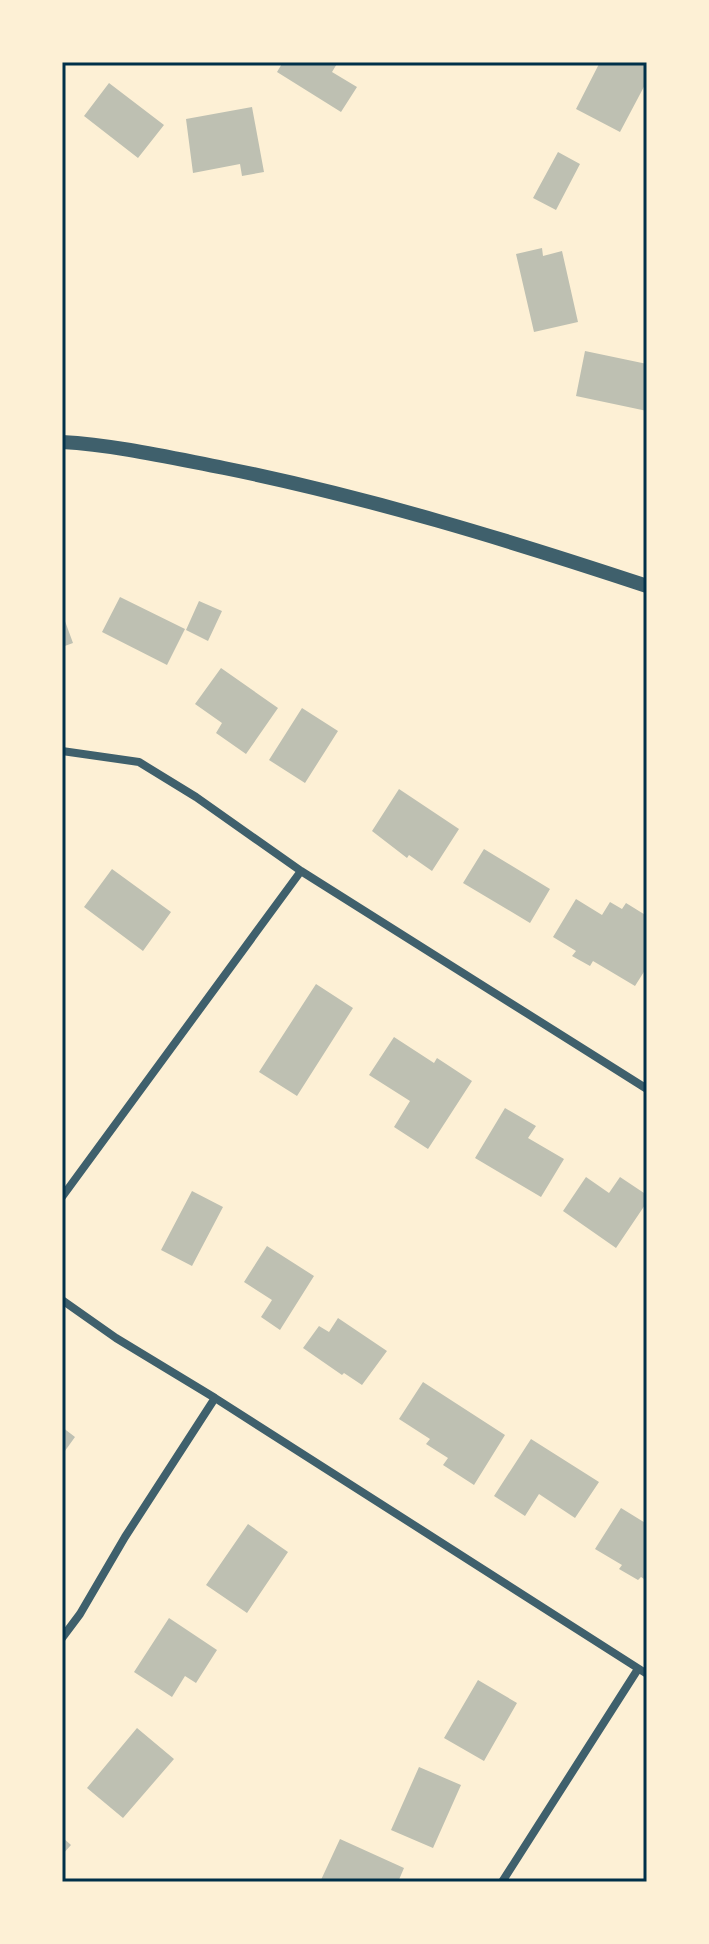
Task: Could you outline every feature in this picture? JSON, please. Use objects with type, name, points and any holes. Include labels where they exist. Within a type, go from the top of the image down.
[{"type":"street","points":[[62,442],[182,460],[298,483],[508,540],[647,586]]},
{"type":"street","points":[[62,751],[139,762],[196,797],[301,871],[647,1089]]},
{"type":"street","points":[[62,1197],[301,871]]},
{"type":"street","points":[[62,1300],[116,1338],[647,1674]]},
{"type":"street","points":[[62,1638],[215,1398]]},
{"type":"street","points":[[502,1882],[638,1669]]},
{"type":"building","points":[[283,62],[338,62],[332,72],[357,87],[341,112],[277,72]]},
{"type":"building","points":[[600,62],[647,62],[647,81],[620,132],[576,109]]},
{"type":"building","points":[[109,83],[164,125],[138,158],[84,116]]},
{"type":"building","points":[[252,107],[264,172],[242,176],[240,164],[193,173],[186,119]]},
{"type":"building","points":[[558,152],[580,164],[556,210],[533,198]]},
{"type":"building","points":[[542,248],[543,256],[562,251],[578,322],[534,332],[516,254]]},
{"type":"building","points":[[585,351],[647,364],[647,411],[576,396]]},
{"type":"building","points":[[120,597],[185,629],[167,665],[102,632]]},
{"type":"building","points":[[199,601],[222,611],[208,641],[186,630]]},
{"type":"building","points":[[62,613],[73,643],[62,647]]},
{"type":"building","points":[[221,668],[278,708],[246,754],[216,733],[222,723],[195,704]]},
{"type":"building","points":[[302,708],[338,731],[305,783],[269,760]]},
{"type":"building","points":[[399,789],[459,829],[432,871],[409,855],[407,858],[372,831]]},
{"type":"building","points":[[484,849],[550,889],[530,923],[463,883]]},
{"type":"building","points":[[112,869],[171,912],[143,951],[84,907]]},
{"type":"building","points":[[576,899],[602,915],[610,902],[622,909],[626,903],[647,916],[647,967],[635,986],[593,961],[590,966],[572,956],[576,951],[553,937]]},
{"type":"building","points":[[316,984],[353,1008],[297,1096],[259,1072]]},
{"type":"building","points":[[394,1037],[434,1063],[437,1058],[472,1081],[428,1149],[394,1127],[410,1101],[369,1075]]},
{"type":"building","points":[[505,1108],[536,1126],[528,1138],[564,1159],[541,1197],[475,1158]]},
{"type":"building","points":[[586,1177],[609,1193],[620,1177],[647,1195],[647,1202],[616,1248],[563,1211]]},
{"type":"building","points":[[192,1191],[223,1207],[192,1266],[161,1250]]},
{"type":"building","points":[[267,1246],[314,1276],[280,1330],[261,1317],[272,1300],[244,1282]]},
{"type":"building","points":[[338,1318],[387,1351],[362,1385],[303,1348],[319,1326],[329,1332]]},
{"type":"building","points":[[423,1382],[505,1435],[474,1485],[443,1465],[448,1458],[426,1444],[430,1439],[399,1419]]},
{"type":"building","points":[[62,1427],[75,1437],[62,1455]]},
{"type":"building","points":[[531,1439],[599,1482],[575,1518],[539,1494],[525,1516],[494,1496]]},
{"type":"building","points":[[621,1508],[647,1524],[647,1581],[641,1577],[638,1580],[619,1569],[622,1565],[595,1549]]},
{"type":"building","points":[[248,1524],[288,1552],[247,1613],[206,1585]]},
{"type":"building","points":[[169,1618],[217,1650],[196,1683],[185,1676],[172,1697],[134,1672]]},
{"type":"building","points":[[478,1680],[517,1703],[484,1761],[444,1738]]},
{"type":"building","points":[[137,1728],[174,1759],[123,1818],[87,1788]]},
{"type":"building","points":[[419,1767],[461,1785],[433,1848],[391,1830]]},
{"type":"building","points":[[62,1837],[71,1845],[62,1855]]},
{"type":"building","points":[[340,1839],[404,1868],[398,1882],[320,1882]]}]
